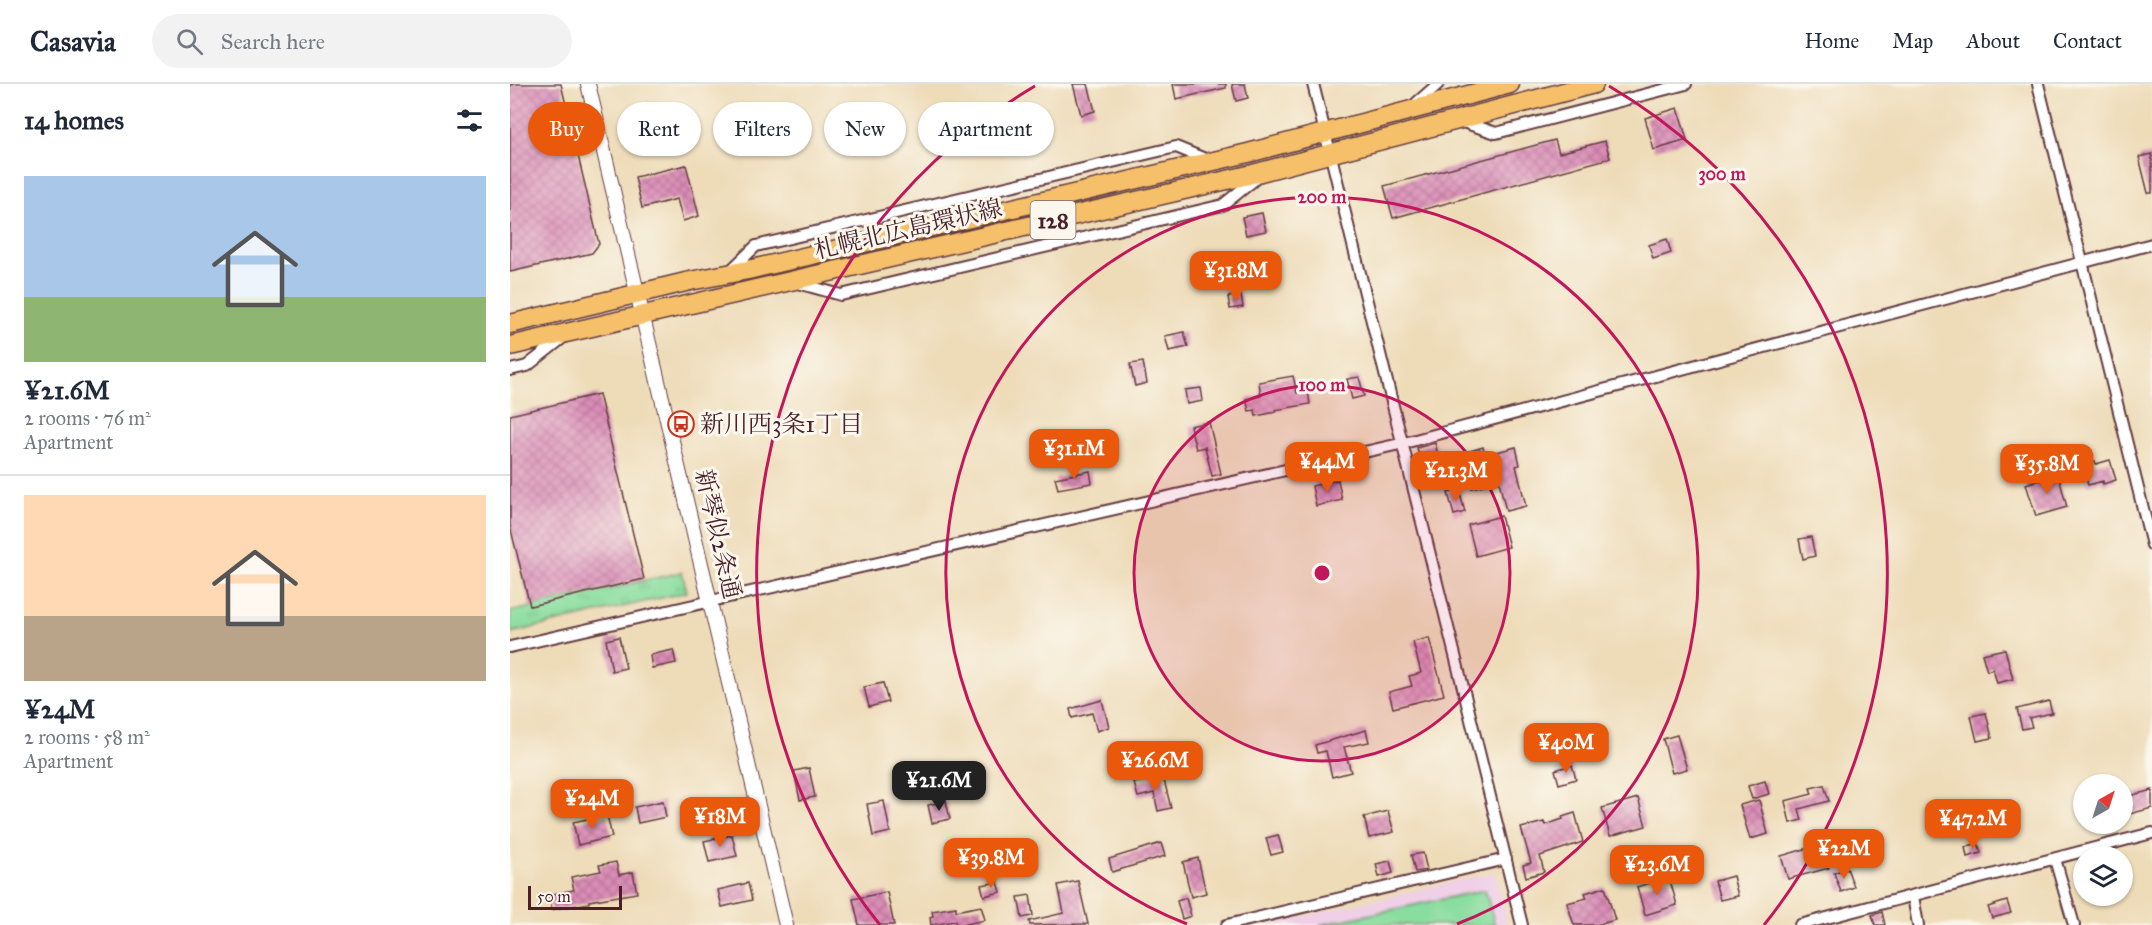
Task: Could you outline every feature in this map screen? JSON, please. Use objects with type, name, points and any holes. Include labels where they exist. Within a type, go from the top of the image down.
[{"type":"main road","name":"札幌北広島環状線","points":[[510,324],[1211,161],[1510,84]]},
{"type":"main road","name":"札幌北広島環状線","points":[[510,346],[1268,170],[1594,84]]},
{"type":"street","name":"新琴似2条通","points":[[588,84],[786,925]]},
{"type":"street","points":[[1313,84],[1522,925]]},
{"type":"street","points":[[1408,111],[1438,84]]},
{"type":"street","points":[[1458,120],[1496,133],[1686,84]]},
{"type":"street","points":[[2038,84],[2152,545]]},
{"type":"street","points":[[790,281],[841,295],[1223,204],[1268,170]]},
{"type":"street","points":[[510,647],[1404,443],[2152,244]]},
{"type":"street","points":[[510,370],[527,366],[570,332]]},
{"type":"street","points":[[1800,925],[2152,833]]},
{"type":"street","points":[[1227,925],[1506,859]]},
{"type":"street","points":[[2055,859],[2073,925]]},
{"type":"street","points":[[1913,896],[1918,925]]},
{"type":"shaded area","points":[[1495,872],[1508,925],[1266,925]]},
{"type":"green space","points":[[682,572],[687,592],[510,633],[510,612]]},
{"type":"green space","points":[[1485,890],[1495,925],[1320,925]]},
{"type":"building","points":[[561,84],[565,102],[528,102],[528,156],[578,156],[599,244],[592,253],[510,272],[510,85]]},
{"type":"building","points":[[1073,84],[1088,84],[1095,111],[1081,115]]},
{"type":"building","points":[[1173,84],[1226,84],[1226,88],[1176,99]]},
{"type":"building","points":[[1232,84],[1245,84],[1248,98],[1236,101]]},
{"type":"building","points":[[1678,108],[1687,140],[1654,150],[1645,118]]},
{"type":"building","points":[[1555,140],[1559,153],[1605,141],[1610,158],[1393,218],[1384,186]]},
{"type":"building","points":[[2152,154],[2152,193],[2148,193],[2139,157]]},
{"type":"building","points":[[686,165],[699,216],[683,221],[677,199],[642,208],[635,177]]},
{"type":"building","points":[[1262,213],[1266,231],[1246,235],[1242,217]]},
{"type":"building","points":[[1667,239],[1671,253],[1653,259],[1649,245]]},
{"type":"building","points":[[1241,295],[1243,307],[1230,309],[1228,297]]},
{"type":"building","points":[[1184,332],[1188,347],[1169,351],[1165,336]]},
{"type":"building","points":[[1143,362],[1147,383],[1135,386],[1130,364]]},
{"type":"building","points":[[1293,376],[1297,393],[1308,391],[1310,404],[1256,416],[1255,410],[1249,411],[1246,399],[1261,396],[1259,382]]},
{"type":"building","points":[[1359,377],[1364,396],[1352,399],[1347,379]]},
{"type":"building","points":[[1201,388],[1203,401],[1187,404],[1185,390]]},
{"type":"building","points":[[599,394],[644,579],[530,606],[510,526],[510,415]]},
{"type":"building","points":[[1209,422],[1221,474],[1212,476],[1205,447],[1196,449],[1190,426]]},
{"type":"building","points":[[1435,443],[1440,463],[1422,468],[1417,448]]},
{"type":"building","points":[[1483,447],[1485,455],[1516,447],[1520,465],[1516,466],[1526,506],[1506,511],[1499,481],[1472,488],[1463,453]]},
{"type":"building","points":[[2110,460],[2116,480],[2088,485],[2082,464],[2095,461],[2096,464]]},
{"type":"building","points":[[1090,471],[1092,483],[1058,489],[1055,478]]},
{"type":"building","points":[[2058,474],[2067,507],[2036,516],[2026,484]]},
{"type":"building","points":[[1338,480],[1342,500],[1316,506],[1312,486]]},
{"type":"building","points":[[1459,490],[1465,512],[1454,515],[1448,493]]},
{"type":"building","points":[[1501,516],[1509,547],[1476,556],[1468,525]]},
{"type":"building","points":[[1811,537],[1815,556],[1803,559],[1799,539]]},
{"type":"building","points":[[619,637],[626,668],[612,671],[606,640]]},
{"type":"building","points":[[1429,638],[1444,695],[1393,708],[1389,692],[1412,686],[1409,676],[1421,673],[1413,642]]},
{"type":"building","points":[[2005,649],[2013,679],[1997,683],[1993,669],[1987,671],[1982,654]]},
{"type":"building","points":[[673,650],[676,663],[652,668],[650,655]]},
{"type":"building","points":[[883,683],[888,702],[869,707],[864,687]]},
{"type":"building","points":[[1102,700],[1109,727],[1097,731],[1092,713],[1072,718],[1070,709]]},
{"type":"building","points":[[2049,701],[2052,713],[2029,718],[2032,727],[2022,729],[2017,709]]},
{"type":"building","points":[[1986,713],[1992,738],[1977,741],[1971,716]]},
{"type":"building","points":[[1366,730],[1369,742],[1344,747],[1351,772],[1332,777],[1326,751],[1317,753],[1315,745]]},
{"type":"building","points":[[1677,735],[1687,769],[1672,773],[1663,739]]},
{"type":"building","points":[[1572,765],[1576,779],[1559,784],[1555,770]]},
{"type":"building","points":[[809,768],[815,797],[800,800],[794,771]]},
{"type":"building","points":[[1163,776],[1171,808],[1158,811],[1154,793],[1138,797],[1134,783]]},
{"type":"building","points":[[1765,781],[1769,794],[1752,799],[1748,786]]},
{"type":"building","points":[[1824,785],[1829,801],[1799,809],[1802,820],[1790,823],[1785,801],[1812,794],[1810,788]]},
{"type":"building","points":[[2152,790],[2152,808],[2133,813],[2133,795]]},
{"type":"building","points":[[1638,798],[1646,826],[1610,836],[1602,808]]},
{"type":"building","points":[[1759,800],[1768,834],[1750,839],[1740,805]]},
{"type":"building","points":[[663,801],[666,817],[638,823],[635,807]]},
{"type":"building","points":[[884,801],[890,832],[873,836],[867,804]]},
{"type":"building","points":[[946,801],[950,819],[932,823],[928,805]]},
{"type":"building","points":[[1388,811],[1394,832],[1369,838],[1364,817]]},
{"type":"building","points":[[1575,813],[1583,842],[1540,856],[1544,872],[1526,877],[1523,865],[1531,863],[1521,828],[1544,822],[1545,825]]},
{"type":"building","points":[[607,815],[612,837],[578,845],[573,822]]},
{"type":"building","points":[[732,835],[737,856],[709,862],[704,841]]},
{"type":"building","points":[[1278,835],[1283,852],[1271,855],[1266,838]]},
{"type":"building","points":[[1161,843],[1165,856],[1112,872],[1109,859]]},
{"type":"building","points":[[1978,843],[1981,853],[1967,857],[1965,847]]},
{"type":"building","points":[[1822,844],[1829,868],[1788,879],[1781,856]]},
{"type":"building","points":[[1423,853],[1427,870],[1415,872],[1411,855]]},
{"type":"building","points":[[1198,858],[1206,893],[1191,897],[1183,862]]},
{"type":"building","points":[[1390,861],[1393,873],[1379,877],[1376,864]]},
{"type":"building","points":[[616,862],[619,875],[633,872],[637,893],[552,910],[549,895],[574,890],[571,877],[601,871],[599,865]]},
{"type":"building","points":[[1847,868],[1854,887],[1841,892],[1834,873]]},
{"type":"building","points":[[1733,876],[1738,896],[1720,900],[1715,881]]},
{"type":"building","points":[[1669,877],[1677,905],[1645,915],[1637,887]]},
{"type":"building","points":[[1078,881],[1088,924],[1030,925],[1029,921],[1064,913],[1058,885]]},
{"type":"building","points":[[998,882],[1001,892],[984,896],[981,885]]},
{"type":"building","points":[[748,883],[752,900],[722,907],[718,890]]},
{"type":"building","points":[[1605,887],[1615,920],[1597,925],[1574,925],[1567,903],[1587,898],[1585,893]]},
{"type":"building","points":[[887,892],[894,925],[859,925],[853,899]]},
{"type":"building","points":[[1030,895],[1033,916],[1022,918],[1018,897]]},
{"type":"building","points":[[1186,898],[1191,916],[1182,919],[1177,901]]},
{"type":"building","points":[[2007,901],[2011,913],[1992,918],[1988,907]]},
{"type":"building","points":[[981,906],[985,920],[962,925],[956,925],[955,921],[931,925],[932,911],[956,907],[956,911]]},
{"type":"building","points":[[1882,912],[1885,925],[1875,925],[1872,915]]},
{"type":"place","name":"新川西3条1丁目","points":[[681,424]]}]
